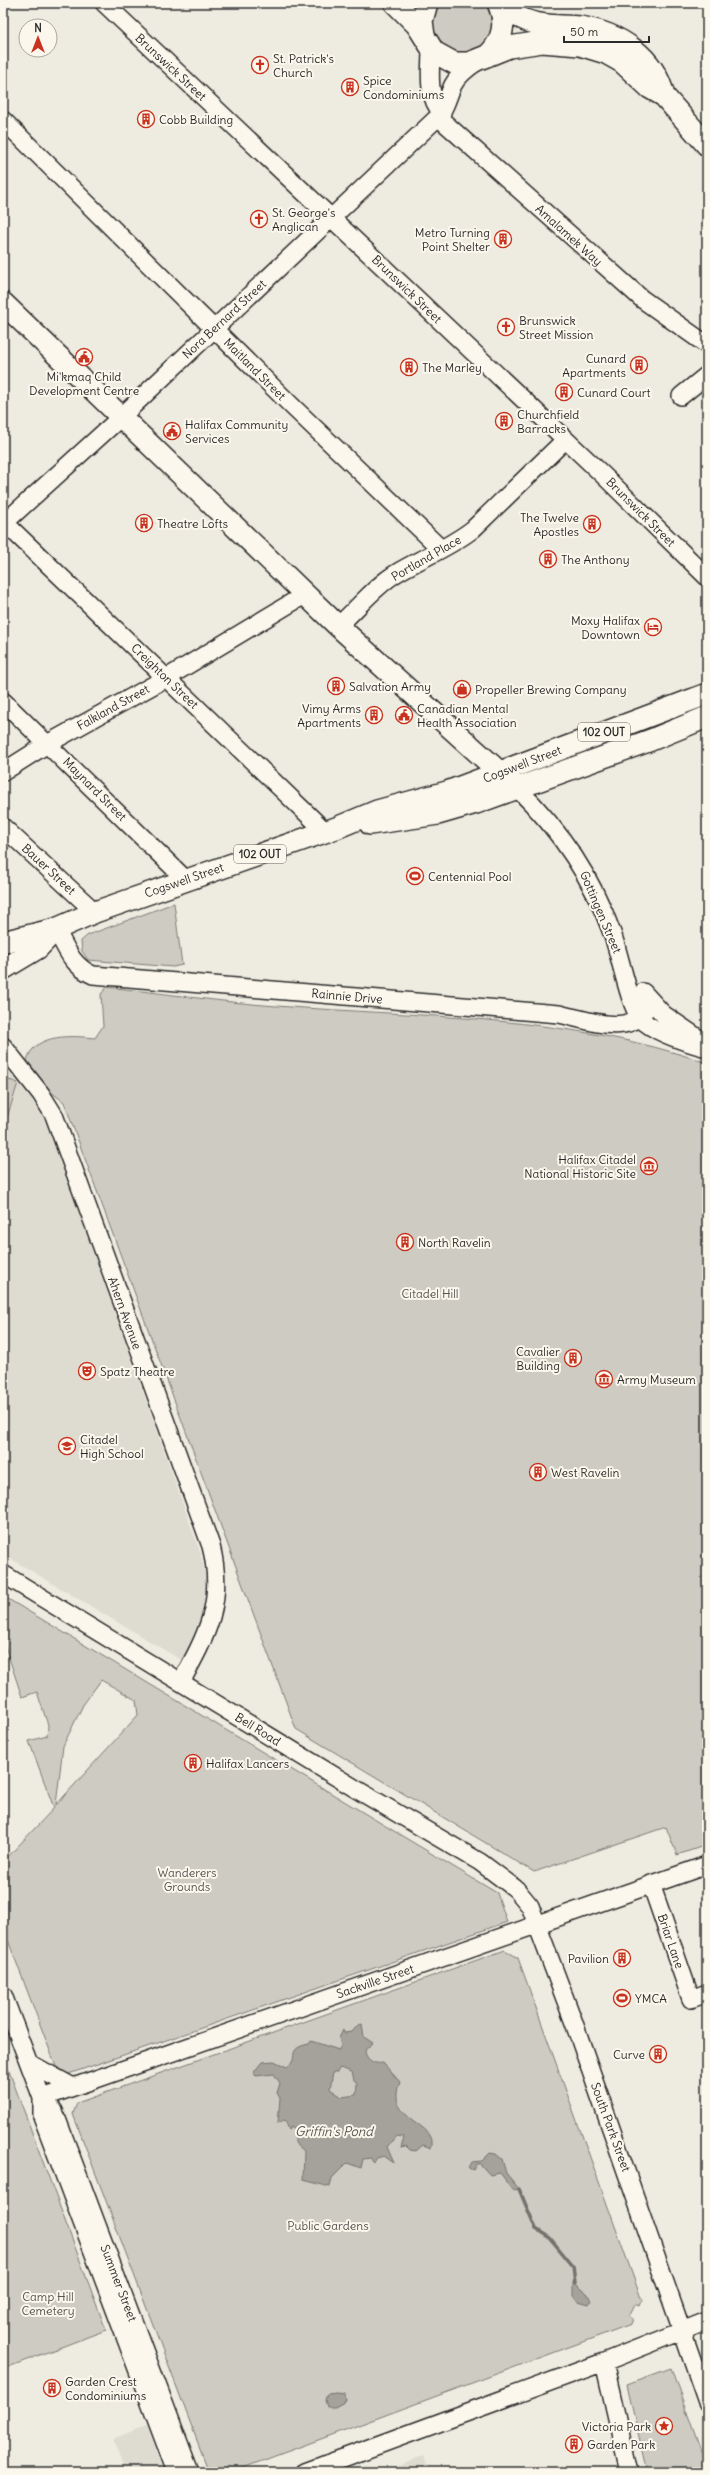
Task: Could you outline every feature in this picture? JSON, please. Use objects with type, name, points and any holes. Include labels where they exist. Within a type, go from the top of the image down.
[{"type":"main road","points":[[395,3],[417,25],[427,42],[440,57],[454,63],[482,58],[509,47],[531,43],[562,43],[589,47],[614,57],[650,88],[664,96],[707,145]]},
{"type":"main road","points":[[427,3],[422,21],[427,42]]},
{"type":"main road","points":[[482,58],[497,45],[502,32],[503,15],[499,3]]},
{"type":"main road","points":[[499,3],[518,16],[531,22],[588,29],[621,41],[636,52],[651,67],[660,82],[664,96]]},
{"type":"main road","points":[[3,303],[338,626],[501,771],[517,788]]},
{"type":"main road","name":"Cogswell Street","points":[[3,942],[56,929],[95,912],[185,879],[331,830],[378,811],[447,792],[707,694]]},
{"type":"main road","name":"Cogswell Street","points":[[331,830],[438,814],[517,788],[651,740],[707,717]]},
{"type":"main road","name":"Cogswell Street","points":[[3,969],[38,948],[56,929]]},
{"type":"street","name":"Brunswick Street","points":[[104,3],[331,217],[707,577]]},
{"type":"street","name":"Amalamek Way","points":[[427,42],[430,81],[435,106],[440,114],[642,299],[707,345]]},
{"type":"street","points":[[440,114],[454,84],[466,69],[482,58]]},
{"type":"street","name":"Nora Bernard Street","points":[[3,522],[121,417],[440,114]]},
{"type":"street","name":"Maitland Street","points":[[3,120],[214,329],[441,549]]},
{"type":"street","points":[[681,396],[707,375]]},
{"type":"street","name":"Portland Place","points":[[338,626],[390,578],[473,529],[565,440]]},
{"type":"street","name":"Creighton Street","points":[[3,522],[331,830]]},
{"type":"street","name":"Falkland Street","points":[[3,772],[48,743],[168,677],[306,594]]},
{"type":"street","name":"Maynard Street","points":[[3,701],[48,743],[185,879]]},
{"type":"street","name":"Gottingen Street","points":[[517,788],[538,809],[580,863],[612,933],[622,963],[630,997],[640,1019]]},
{"type":"street","name":"Bauer Street","points":[[3,827],[95,912]]},
{"type":"street","name":"Rainnie Drive","points":[[56,929],[75,964],[93,975],[559,1014],[613,1026],[632,1023],[640,1019]]},
{"type":"street","name":"Gottingen Street","points":[[622,963],[649,1000],[663,1014],[707,1044]]},
{"type":"street","points":[[649,1000],[646,1011],[640,1019],[650,1026],[688,1043],[707,1048]]},
{"type":"street","name":"Ahern Avenue","points":[[3,1046],[41,1094],[54,1115],[211,1546],[217,1580],[214,1610],[203,1642],[181,1682]]},
{"type":"street","name":"Bell Road","points":[[3,1574],[356,1789],[480,1862],[516,1889],[530,1906],[537,1924]]},
{"type":"street","name":"Sackville Street","points":[[42,2098],[707,1864]]},
{"type":"street","name":"Briar Lane","points":[[651,1884],[699,1996]]},
{"type":"street","name":"South Park Street","points":[[537,1924],[649,2233],[707,2402]]},
{"type":"street","name":"Summer Street","points":[[3,1995],[42,2098],[42,2116],[176,2472]]},
{"type":"street","points":[[29,2063],[73,2087]]},
{"type":"street","name":"Summer Street","points":[[42,2098],[54,2111],[190,2472]]},
{"type":"street","points":[[305,2472],[604,2362],[707,2321]]},
{"type":"street","points":[[604,2362],[630,2472]]},
{"type":"shaded area","name":"Citadel High School","points":[[3,1062],[35,1099],[51,1133],[200,1552],[206,1577],[203,1617],[194,1640],[181,1660],[3,1554]]},
{"type":"shaded area","points":[[147,2425],[164,2472],[125,2472],[113,2439]]},
{"type":"shaded area","points":[[423,2456],[429,2472],[378,2472]]},
{"type":"green space","points":[[435,3],[490,3],[493,10],[494,35],[477,52],[454,55],[433,38],[433,7]]},
{"type":"green space","points":[[174,903],[182,965],[173,967],[88,960],[82,951],[81,941],[88,935]]},
{"type":"green space","name":"Citadel Hill","points":[[107,987],[255,1004],[440,1016],[548,1027],[602,1035],[655,1047],[707,1063],[707,1845],[677,1855],[666,1827],[534,1872],[296,1729],[64,1102],[51,1092],[27,1060],[31,1051],[38,1044],[47,1040],[67,1037],[95,1038],[103,1026],[101,994]]},
{"type":"green space","points":[[3,1078],[18,1083],[3,1130]]},
{"type":"green space","name":"Wanderers Grounds","points":[[3,1596],[497,1893],[507,1922],[60,2077],[3,1927],[3,1862],[54,1808],[29,1741],[47,1736],[48,1725],[37,1692],[22,1697],[3,1640]],"holes":[[[101,1680],[136,1700],[138,1715],[56,1805],[63,1746],[83,1705]]]},
{"type":"green space","name":"Public Gardens","points":[[505,1950],[518,1958],[642,2301],[640,2306],[635,2304],[629,2316],[633,2319],[631,2324],[232,2472],[209,2472],[73,2114],[77,2103]]},
{"type":"green space","name":"Camp Hill Cemetery","points":[[3,2055],[106,2330],[3,2369]]},
{"type":"green space","name":"Victoria Park","points":[[671,2368],[707,2468],[707,2472],[647,2472],[627,2384]]},
{"type":"water","name":"Griffin's Pond","points":[[362,2024],[364,2037],[373,2043],[365,2050],[368,2059],[376,2063],[383,2063],[400,2082],[397,2095],[399,2105],[405,2113],[428,2133],[432,2140],[431,2148],[423,2145],[416,2151],[410,2150],[406,2146],[401,2147],[404,2137],[396,2136],[387,2147],[394,2163],[384,2156],[377,2158],[373,2162],[371,2158],[363,2159],[361,2168],[347,2163],[332,2178],[330,2187],[303,2180],[304,2151],[295,2143],[295,2136],[298,2131],[291,2126],[289,2130],[285,2120],[278,2123],[280,2098],[277,2093],[280,2083],[274,2074],[256,2076],[253,2073],[262,2062],[274,2061],[287,2067],[291,2064],[297,2048],[309,2044],[311,2041],[339,2050],[341,2046],[339,2038],[343,2030],[344,2033],[352,2032],[358,2025]],"holes":[[[340,2068],[352,2072],[354,2080],[357,2083],[356,2095],[342,2097],[330,2089],[333,2072],[337,2072]]]},
{"type":"water","points":[[490,2153],[496,2154],[502,2159],[506,2173],[519,2189],[513,2190],[500,2173],[490,2175],[480,2164],[476,2164],[473,2170],[468,2168],[471,2162],[482,2161]]},
{"type":"water","points":[[573,2282],[588,2294],[591,2301],[589,2305],[578,2302],[573,2296]]},
{"type":"water","points":[[327,2394],[345,2394],[346,2401],[335,2407],[327,2407],[325,2400]]},
{"type":"waterway","points":[[519,2189],[536,2229],[550,2238],[573,2266],[575,2283]]},
{"type":"place","name":"St. Patrick's Church","points":[[260,65]]},
{"type":"place","name":"Spice Condominiums","points":[[350,87]]},
{"type":"place","name":"Cobb Building","points":[[146,119]]},
{"type":"place","name":"St. George's Anglican","points":[[259,219]]},
{"type":"place","name":"Metro Turning Point Shelter","points":[[503,239]]},
{"type":"place","name":"Brunswick Street Mission","points":[[506,327]]},
{"type":"place","name":"Mi'kmaq Child Development Centre","points":[[84,357]]},
{"type":"place","name":"Cunard Apartments","points":[[639,365]]},
{"type":"place","name":"The Marley","points":[[409,367]]},
{"type":"place","name":"Cunard Court","points":[[564,392]]},
{"type":"place","name":"Churchfield Barracks","points":[[504,421]]},
{"type":"place","name":"Halifax Community Services","points":[[172,431]]},
{"type":"place","name":"Theatre Lofts","points":[[144,523]]},
{"type":"place","name":"The Twelve Apostles","points":[[592,524]]},
{"type":"place","name":"The Anthony","points":[[548,559]]},
{"type":"place","name":"Moxy Halifax Downtown","points":[[653,627]]},
{"type":"place","name":"Salvation Army","points":[[336,686]]},
{"type":"place","name":"Propeller Brewing Company","points":[[462,689]]},
{"type":"place","name":"Vimy Arms Apartments","points":[[374,715]]},
{"type":"place","name":"Canadian Mental Health Association","points":[[404,715]]},
{"type":"place","name":"Centennial Pool","points":[[415,876]]},
{"type":"place","name":"Halifax Citadel National Historic Site","points":[[649,1166]]},
{"type":"place","name":"North Ravelin","points":[[405,1242]]},
{"type":"place","name":"Cavalier Building","points":[[573,1358]]},
{"type":"place","name":"Spatz Theatre","points":[[87,1371]]},
{"type":"place","name":"Army Museum","points":[[604,1379]]},
{"type":"place","name":"Citadel High School","points":[[67,1446]]},
{"type":"place","name":"West Ravelin","points":[[538,1472]]},
{"type":"place","name":"Halifax Lancers","points":[[193,1763]]},
{"type":"place","name":"Pavilion","points":[[622,1958]]},
{"type":"place","name":"YMCA","points":[[622,1998]]},
{"type":"place","name":"Curve","points":[[658,2054]]},
{"type":"place","name":"Garden Crest Condominiums","points":[[52,2388]]},
{"type":"place","name":"Victoria Park","points":[[664,2426]]},
{"type":"place","name":"Garden Park","points":[[574,2444]]}]
